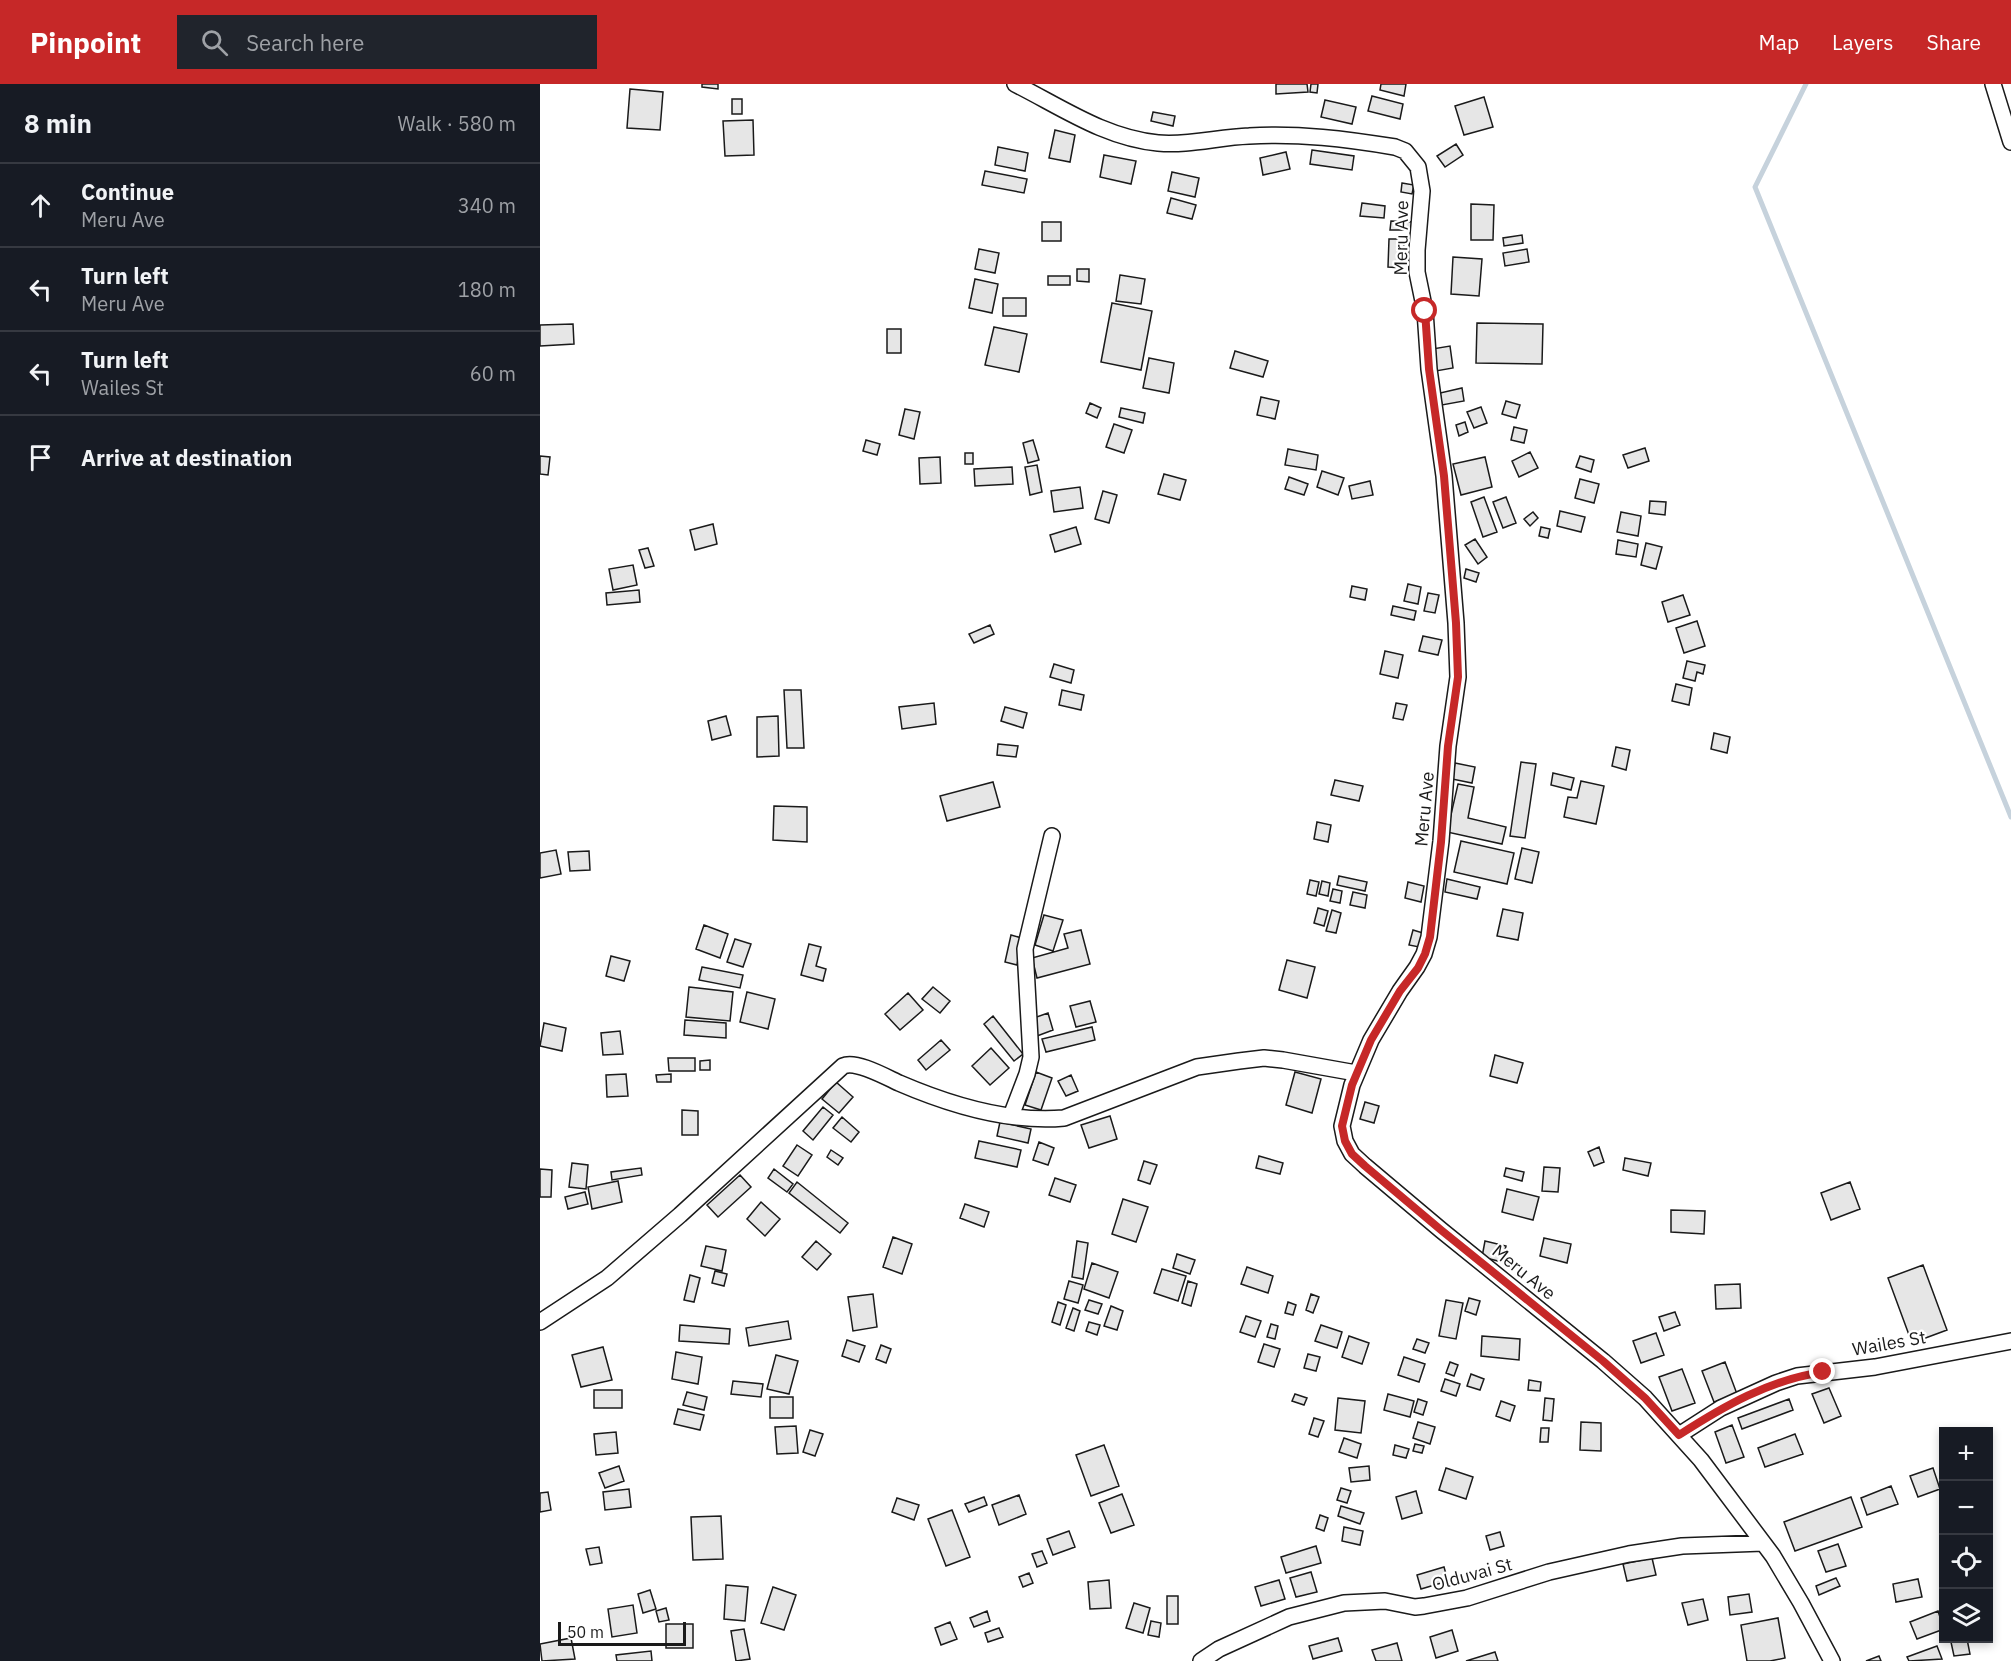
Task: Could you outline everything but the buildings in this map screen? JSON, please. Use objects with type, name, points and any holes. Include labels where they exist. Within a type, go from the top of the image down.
[{"type":"street","name":"Meru Ave","points":[[1015,84],[1094,126],[1126,137],[1158,143],[1248,136],[1318,136],[1395,147],[1412,158],[1418,167],[1422,191],[1417,272],[1425,311],[1429,369],[1444,476],[1458,677],[1448,746],[1441,842],[1430,937],[1418,968],[1400,991],[1371,1040],[1356,1073],[1342,1126],[1345,1141],[1352,1154],[1645,1398],[1701,1460],[1762,1543],[1801,1602],[1832,1661]]},
{"type":"street","points":[[1993,84],[2011,142]]},
{"type":"street","points":[[1011,1116],[1031,1057],[1025,949],[1052,836]]},
{"type":"street","points":[[540,1322],[607,1278],[680,1215],[834,1074],[848,1064],[973,1109],[1042,1120],[1064,1118],[1197,1068],[1239,1061],[1264,1058],[1356,1073]]},
{"type":"street","name":"Wailes St","points":[[1679,1435],[1721,1408],[1797,1376],[1875,1367],[2011,1341]]},
{"type":"street","name":"Olduvai St","points":[[1201,1661],[1219,1649],[1289,1617],[1344,1603],[1385,1601],[1424,1606],[1467,1598],[1549,1572],[1629,1554],[1682,1546],[1762,1543]]},
{"type":"waterway","points":[[1806,84],[1755,187],[2011,817]]},
{"type":"route","points":[[1425,311],[1429,369],[1444,476],[1458,677],[1448,746],[1441,842],[1430,937],[1418,968],[1400,991],[1371,1040],[1352,1085],[1342,1126],[1345,1141],[1352,1154],[1365,1166],[1603,1361],[1645,1398],[1679,1435],[1721,1408],[1776,1383],[1797,1376],[1823,1372]]}]
